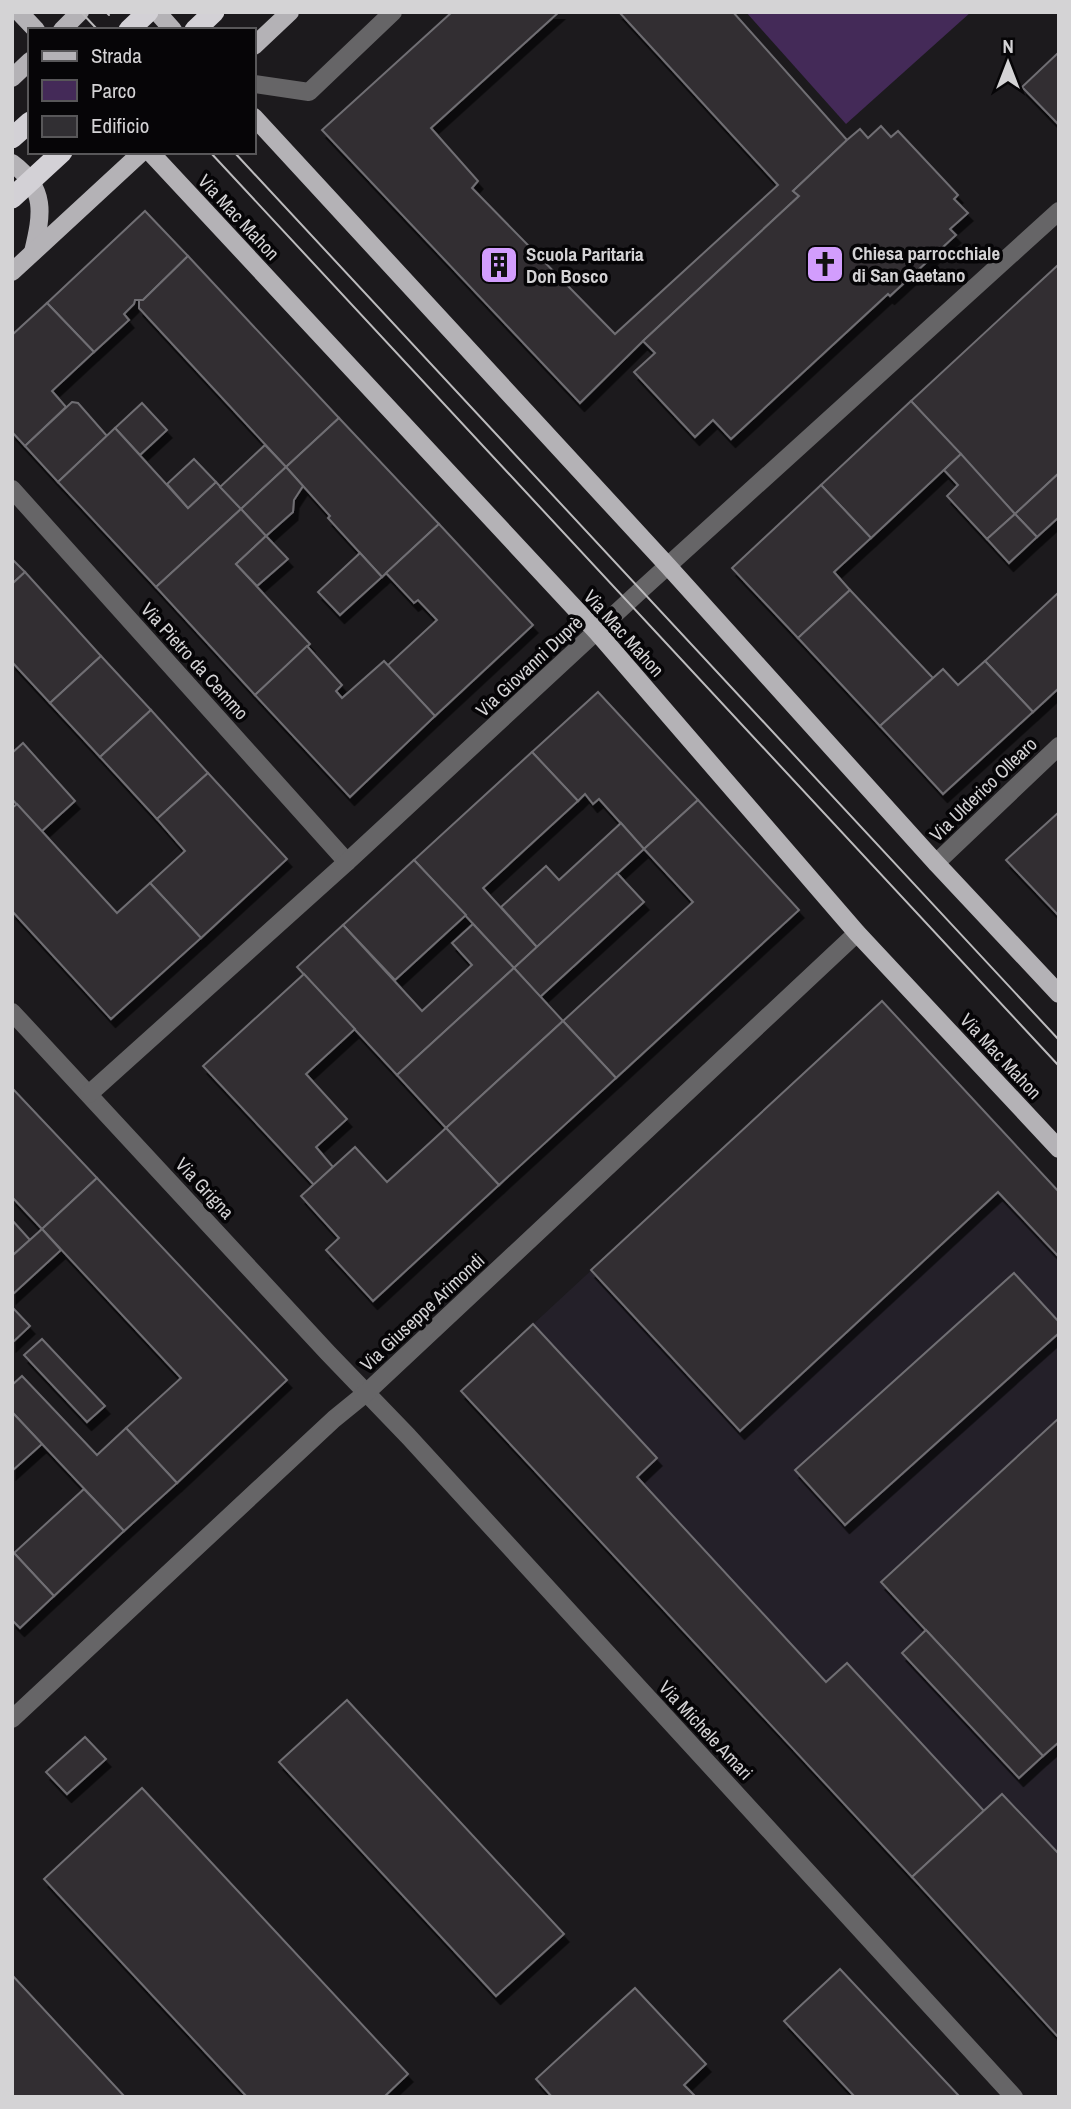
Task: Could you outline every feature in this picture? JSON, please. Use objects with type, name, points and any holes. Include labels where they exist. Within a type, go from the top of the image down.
[{"type":"highway","points":[[131,28],[148,12]]},
{"type":"highway","points":[[197,28],[214,12]]},
{"type":"highway","points":[[12,138],[28,124]]},
{"type":"highway","points":[[12,198],[60,154]]},
{"type":"main road","points":[[19,12],[34,28]]},
{"type":"main road","points":[[64,28],[80,12]]},
{"type":"main road","points":[[157,12],[171,28]]},
{"type":"main road","points":[[256,44],[290,12]]},
{"type":"main road","points":[[12,78],[28,63]]},
{"type":"main road","points":[[256,119],[1059,994]]},
{"type":"main road","points":[[12,272],[140,154]]},
{"type":"main road","name":"Via Mac Mahon","points":[[152,154],[597,632],[857,933],[1059,1149]]},
{"type":"main road","points":[[12,163],[27,176],[37,192],[40,219],[33,253]]},
{"type":"street","points":[[256,84],[309,92],[393,12]]},
{"type":"street","name":"Via Giovanni Duprè","points":[[89,1094],[347,862],[1059,211]]},
{"type":"street","name":"Via Pietro da Cemmo","points":[[12,489],[347,862]]},
{"type":"street","name":"Via Ulderico Ollearo","points":[[936,863],[1059,746]]},
{"type":"street","name":"Via Giuseppe Arimondi","points":[[12,1718],[334,1419],[366,1393],[857,933]]},
{"type":"street","name":"Via Grigna","points":[[12,1012],[366,1393]]},
{"type":"street","name":"Via Michele Amari","points":[[366,1393],[1014,2097]]},
{"type":"shaded area","points":[[882,1001],[1059,1192],[1059,2038],[461,1391]]},
{"type":"green space","points":[[746,12],[971,12],[846,124]]},
{"type":"building","name":"Scuola Paritaria Don Bosco","points":[[452,12],[559,12],[431,128],[478,181],[472,188],[615,334],[778,185],[619,12],[733,12],[847,140],[793,191],[799,196],[580,403],[322,130]]},
{"type":"building","points":[[1059,52],[1059,125],[1022,87]]},
{"type":"building","name":"Chiesa parrocchiale di San Gaetano","points":[[881,126],[891,137],[898,131],[958,195],[954,199],[968,213],[950,229],[956,235],[731,439],[713,420],[695,437],[634,372],[655,353],[643,341],[799,196],[793,191],[847,140],[860,129],[868,138]]},
{"type":"building","points":[[145,211],[188,256],[143,300],[135,300],[124,314],[129,320],[94,352],[47,303]]},
{"type":"building","points":[[188,256],[339,418],[286,467],[139,308],[139,300],[143,300]]},
{"type":"building","points":[[1058,265],[1059,473],[1015,514],[911,401]]},
{"type":"building","points":[[47,303],[94,352],[52,391],[66,407],[25,446],[12,432],[12,335]]},
{"type":"building","points":[[911,401],[961,454],[871,538],[821,485]]},
{"type":"building","points":[[72,402],[78,403],[107,436],[58,482],[25,446]]},
{"type":"building","points":[[142,403],[167,430],[140,455],[115,428]]},
{"type":"building","points":[[339,418],[439,524],[382,577],[286,467]]},
{"type":"building","points":[[115,428],[188,508],[216,482],[241,509],[156,587],[58,482]]},
{"type":"building","points":[[265,445],[286,467],[241,509],[220,487]]},
{"type":"building","points":[[961,454],[1015,514],[987,539],[947,496],[958,485],[944,470]]},
{"type":"building","points":[[194,459],[216,482],[188,508],[167,484]]},
{"type":"building","points":[[286,467],[303,486],[294,500],[293,512],[266,536],[241,509]]},
{"type":"building","points":[[1059,473],[1059,517],[1037,537],[1015,514]]},
{"type":"building","points":[[821,485],[871,538],[834,572],[850,590],[798,638],[732,568]]},
{"type":"building","points":[[241,509],[266,536],[236,564],[310,644],[255,695],[156,587]]},
{"type":"building","points":[[1015,514],[1037,537],[1009,563],[987,539]]},
{"type":"building","points":[[439,524],[533,625],[435,716],[387,666],[437,620],[418,600],[414,603],[386,573]]},
{"type":"building","points":[[266,536],[288,559],[257,586],[236,564]]},
{"type":"building","points":[[360,553],[382,577],[340,615],[318,592]]},
{"type":"building","points":[[12,559],[25,572],[12,584]]},
{"type":"building","points":[[25,572],[101,656],[50,703],[12,662],[12,584]]},
{"type":"building","points":[[850,590],[933,678],[880,726],[798,638]]},
{"type":"building","points":[[1059,592],[1059,688],[1033,712],[985,661]]},
{"type":"building","points":[[307,646],[342,685],[336,691],[342,698],[384,661],[435,716],[350,797],[255,695]]},
{"type":"building","points":[[101,656],[151,710],[100,757],[50,703]]},
{"type":"building","points":[[985,661],[1033,712],[943,794],[880,726],[943,669],[958,685]]},
{"type":"building","points":[[598,692],[698,800],[644,849],[599,799],[593,804],[585,794],[578,801],[532,752]]},
{"type":"building","points":[[151,710],[208,773],[157,819],[100,757]]},
{"type":"building","points":[[23,743],[75,801],[41,832],[12,799],[12,753]]},
{"type":"building","points":[[532,752],[578,801],[483,888],[537,947],[514,968],[414,860]]},
{"type":"building","points":[[208,773],[287,859],[201,938],[150,883],[185,851],[157,819]]},
{"type":"building","points":[[698,800],[799,910],[616,1078],[563,1021],[693,902],[644,849]]},
{"type":"building","points":[[17,804],[117,913],[150,883],[201,938],[111,1019],[12,911],[12,808]]},
{"type":"building","points":[[1059,812],[1059,916],[1006,860]]},
{"type":"building","points":[[621,823],[644,849],[537,947],[501,907],[546,866],[559,880]]},
{"type":"building","points":[[414,860],[466,915],[395,980],[343,925]]},
{"type":"building","points":[[617,873],[644,902],[540,997],[514,968]]},
{"type":"building","points":[[473,924],[514,968],[397,1075],[297,967],[343,925],[422,1011],[472,965],[452,943]]},
{"type":"building","points":[[514,968],[563,1021],[446,1128],[397,1075]]},
{"type":"building","points":[[304,974],[355,1029],[306,1074],[347,1119],[316,1147],[333,1167],[314,1185],[203,1066]]},
{"type":"building","points":[[882,1001],[1059,1192],[1059,1257],[998,1192],[740,1431],[591,1270]]},
{"type":"building","points":[[563,1021],[616,1078],[499,1185],[446,1128]]},
{"type":"building","points":[[12,1088],[97,1178],[42,1229],[12,1197]]},
{"type":"building","points":[[446,1128],[499,1185],[373,1301],[326,1250],[339,1238],[301,1196],[355,1147],[387,1182]]},
{"type":"building","points":[[97,1178],[287,1380],[177,1483],[126,1428],[181,1378],[42,1229]]},
{"type":"building","points":[[12,1220],[30,1240],[12,1256]]},
{"type":"building","points":[[42,1229],[61,1250],[12,1295],[12,1256]]},
{"type":"building","points":[[1014,1273],[1059,1322],[1059,1333],[845,1525],[795,1470]]},
{"type":"building","points":[[12,1307],[30,1326],[12,1343]]},
{"type":"building","points":[[533,1324],[657,1458],[637,1477],[826,1682],[847,1663],[984,1811],[912,1877],[461,1391]]},
{"type":"building","points":[[42,1339],[105,1406],[87,1422],[24,1355]]},
{"type":"building","points":[[22,1376],[97,1455],[126,1428],[177,1483],[124,1531],[12,1412],[12,1385]]},
{"type":"building","points":[[12,1412],[42,1444],[12,1471]]},
{"type":"building","points":[[1059,1418],[1059,1742],[1043,1756],[881,1582]]},
{"type":"building","points":[[84,1489],[124,1531],[54,1596],[14,1553]]},
{"type":"building","points":[[14,1553],[54,1596],[20,1628],[12,1620]]},
{"type":"building","points":[[926,1630],[1043,1756],[1019,1778],[902,1653]]},
{"type":"building","points":[[347,1700],[564,1934],[496,1996],[279,1762]]},
{"type":"building","points":[[85,1737],[106,1759],[67,1794],[46,1772]]},
{"type":"building","points":[[142,1788],[408,2074],[384,2097],[247,2097],[44,1879]]},
{"type":"building","points":[[1002,1794],[1059,1854],[1059,2038],[912,1877]]},
{"type":"building","points":[[840,1969],[960,2097],[855,2097],[784,2021]]},
{"type":"building","points":[[12,1975],[125,2097],[12,2097]]},
{"type":"building","points":[[635,1988],[706,2064],[684,2085],[696,2097],[552,2097],[536,2079]]},
{"type":"tram line","points":[[81,12],[96,28]]},
{"type":"tram line","points":[[106,12],[109,15]]},
{"type":"tram line","points":[[212,154],[1059,1066]]},
{"type":"tram line","points":[[236,154],[1059,1040]]},
{"type":"place","name":"Chiesa parrocchiale di San Gaetano","points":[[825,264]]},
{"type":"place","name":"Scuola Paritaria Don Bosco","points":[[499,265]]}]
